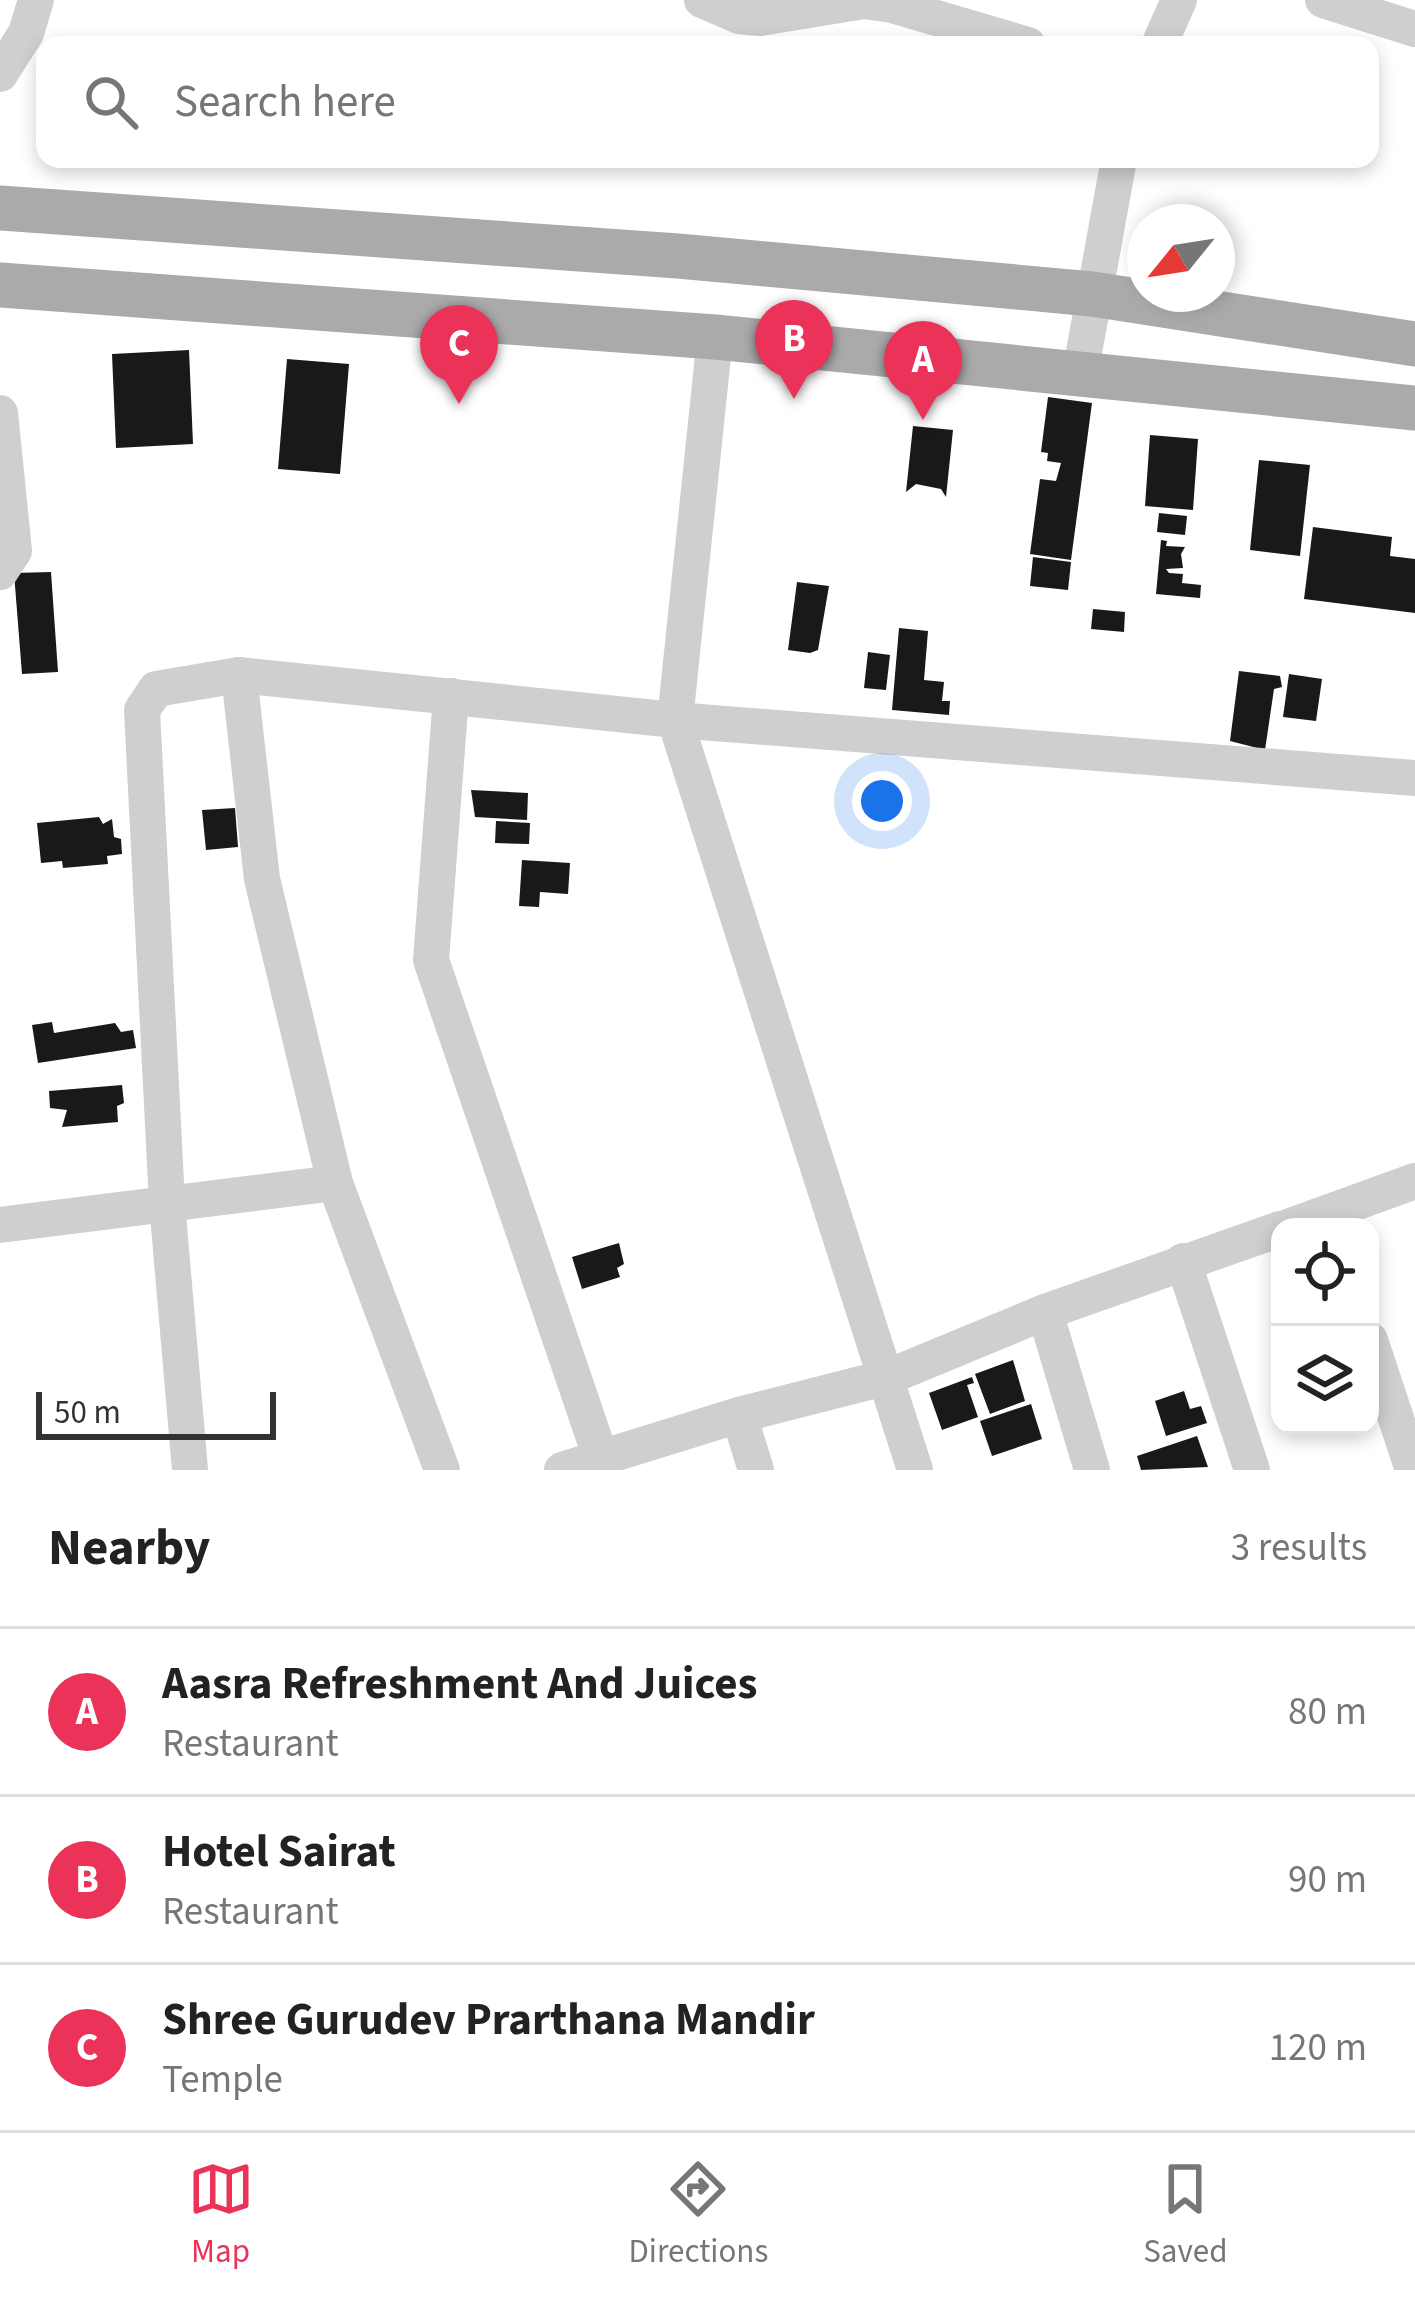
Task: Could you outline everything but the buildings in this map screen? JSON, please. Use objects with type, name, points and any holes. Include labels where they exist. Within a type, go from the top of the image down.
[{"type":"main road","points":[[0,208],[678,256],[1093,294],[1415,344]]},
{"type":"main road","points":[[0,285],[715,337],[1415,408]]},
{"type":"street","points":[[0,74],[26,33],[36,0]]},
{"type":"street","points":[[702,0],[739,16],[760,18],[864,1],[997,36]]},
{"type":"street","points":[[1163,36],[1179,0]]},
{"type":"street","points":[[1323,0],[1415,29]]},
{"type":"street","points":[[1079,374],[1117,168]]},
{"type":"street","points":[[715,337],[675,719],[915,1470]]},
{"type":"street","points":[[0,412],[14,550],[0,572]]},
{"type":"street","points":[[190,1470],[167,1203],[142,710],[156,689],[239,675],[675,719],[1415,778]]},
{"type":"street","points":[[239,675],[262,879],[335,1183],[442,1470]]},
{"type":"street","points":[[451,696],[431,960],[603,1464]]},
{"type":"street","points":[[1335,1218],[1415,1181]]},
{"type":"street","points":[[0,1225],[335,1183]]},
{"type":"street","points":[[562,1470],[603,1464],[739,1414],[888,1377],[1045,1312],[1271,1232]]},
{"type":"street","points":[[1183,1261],[1252,1470]]},
{"type":"street","points":[[1045,1312],[1092,1470]]},
{"type":"street","points":[[1379,1367],[1413,1470]]},
{"type":"street","points":[[739,1414],[756,1470]]},
{"type":"place","name":"Hotel Sairat","points":[[794,399]]},
{"type":"place","name":"Shree Gurudev Prarthana Mandir","points":[[459,404]]},
{"type":"place","name":"Aasra Refreshment And Juices","points":[[923,420]]}]
